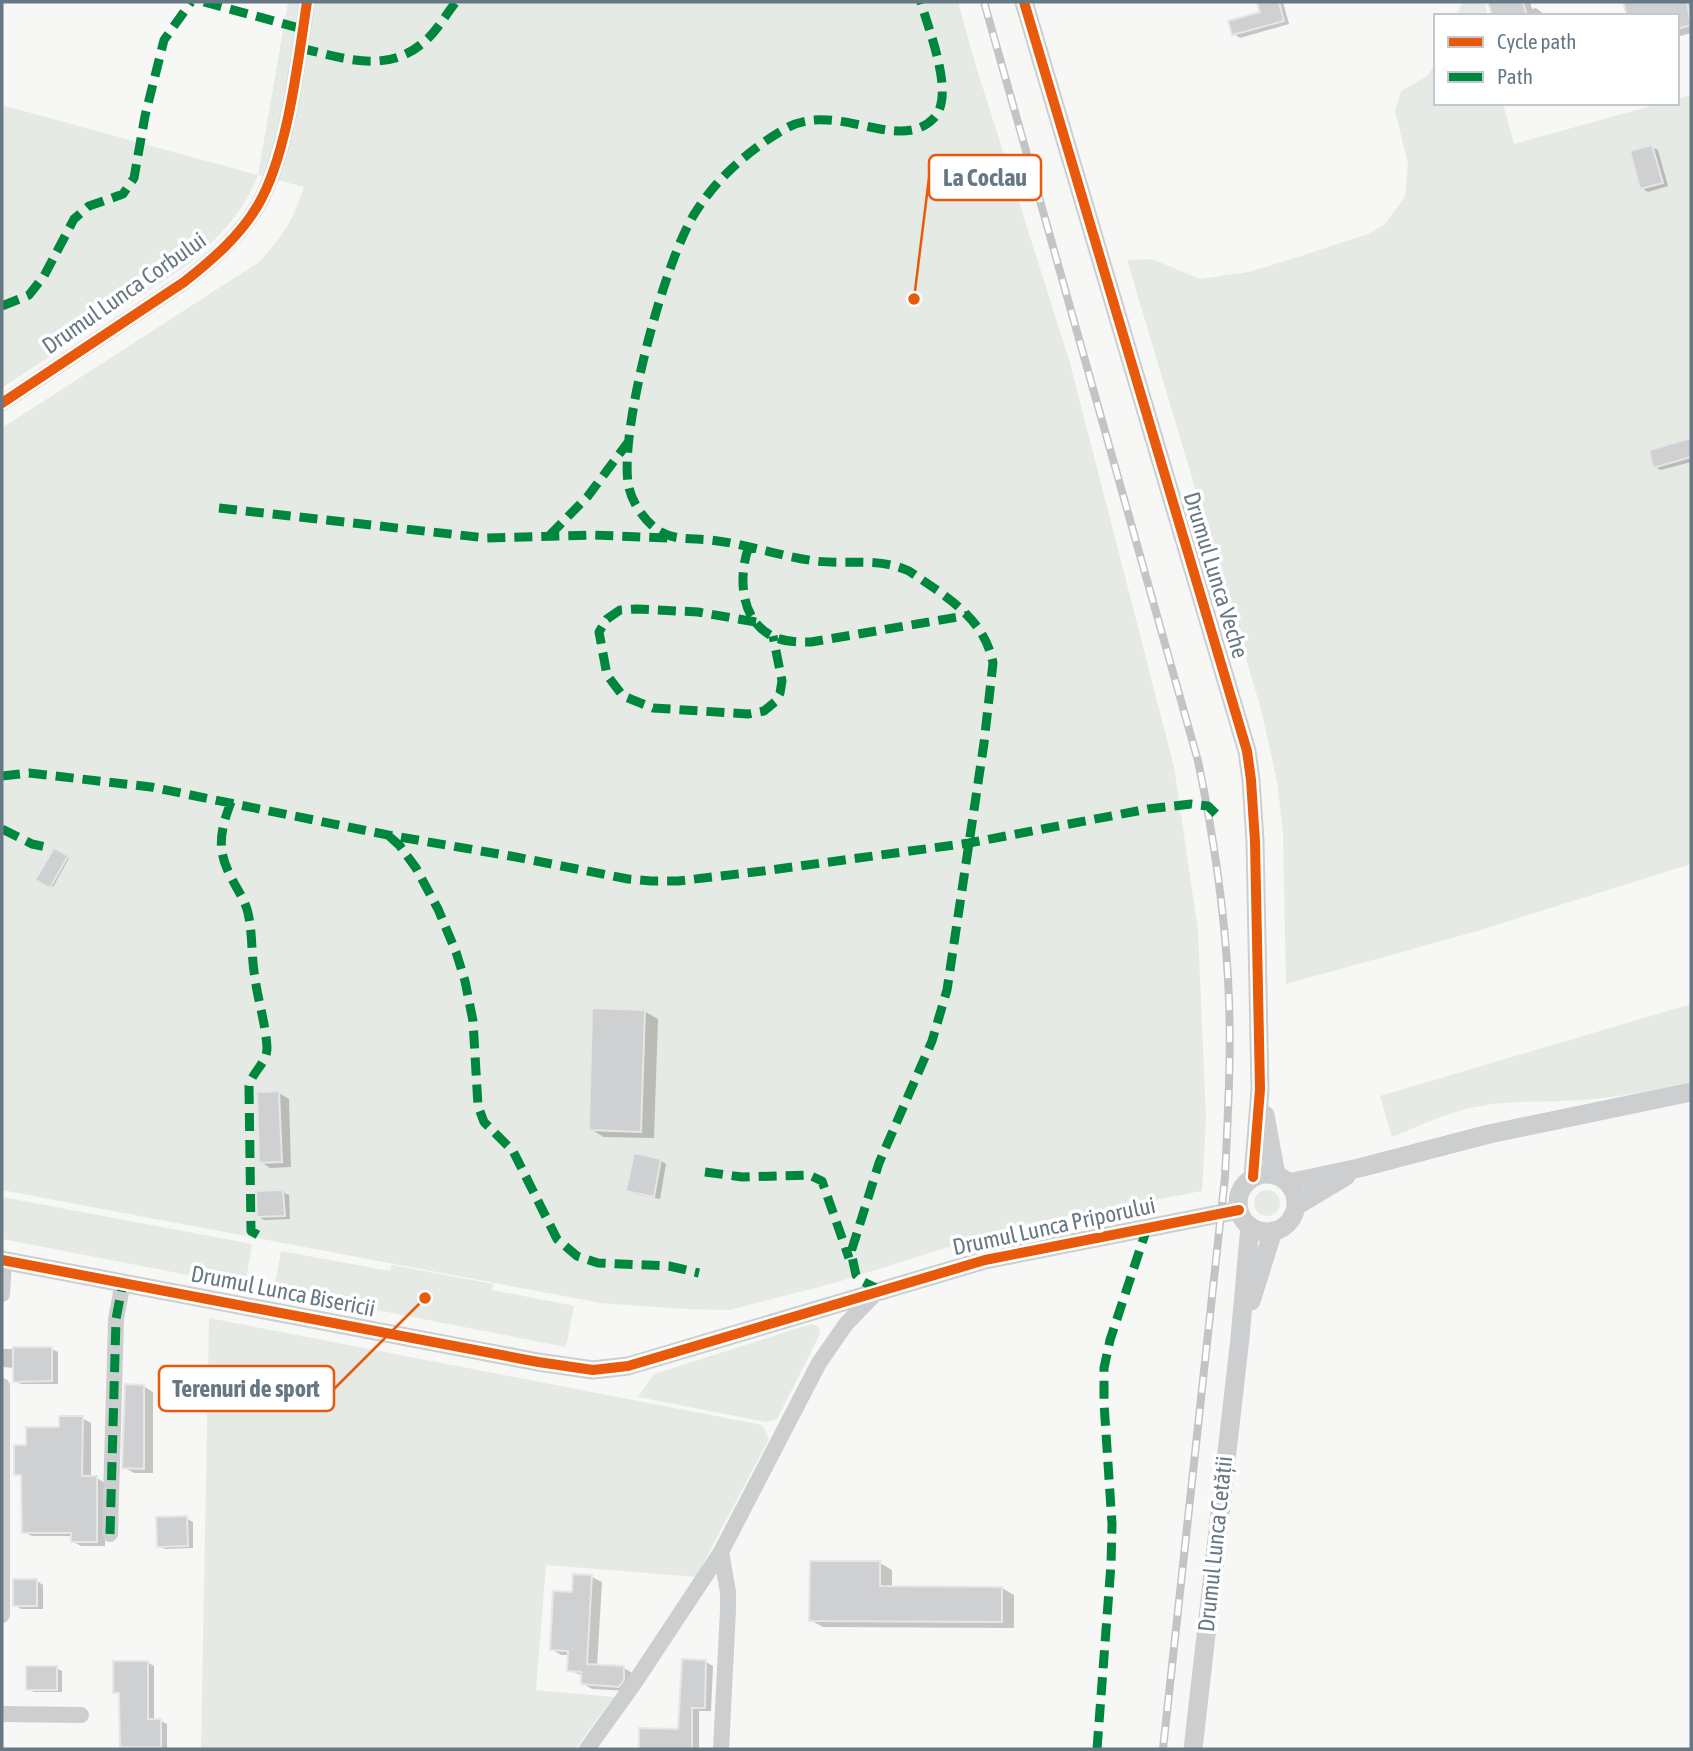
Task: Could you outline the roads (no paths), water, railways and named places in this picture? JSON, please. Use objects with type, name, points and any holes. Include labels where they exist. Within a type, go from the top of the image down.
[{"type":"street","name":"Drumul Lunca Corbului","points":[[2,403],[184,282],[206,265],[244,224],[258,205],[278,153],[289,110],[307,2]]},
{"type":"street","name":"Drumul Lunca Veche","points":[[1024,2],[1247,751],[1255,841],[1261,1090],[1253,1177]]},
{"type":"street","name":"Drumul Lunca Veche","points":[[1261,1090],[1282,1179]]},
{"type":"street","points":[[1282,1179],[1295,1196],[1296,1206],[1292,1217],[1287,1224],[1273,1231],[1261,1231],[1244,1218],[1241,1191],[1253,1177],[1267,1174],[1282,1179],[1359,1168],[1476,1137],[1691,1091]]},
{"type":"street","points":[[1296,1206],[1359,1168]]},
{"type":"street","name":"Drumul Lunca Priporului","points":[[587,1749],[634,1685],[721,1552],[820,1363],[846,1324],[880,1290],[1033,1249],[1244,1218]]},
{"type":"street","name":"Drumul Lunca Cetății","points":[[1193,1749],[1240,1338],[1244,1218]]},
{"type":"street","name":"Drumul Lunca Cetății","points":[[1240,1338],[1273,1231]]},
{"type":"street","name":"Drumul Lunca Bisericii","points":[[2,1294],[3,1260],[538,1362],[593,1370],[619,1368],[653,1360],[880,1290]]},
{"type":"street","points":[[110,1534],[116,1319],[123,1282]]},
{"type":"street","points":[[2,1386],[2,1615]]},
{"type":"street","points":[[721,1552],[728,1592],[721,1749]]},
{"type":"street","points":[[2,1714],[81,1715]]},
{"type":"railway","points":[[984,2],[1198,761],[1224,924],[1230,1029],[1225,1177],[1163,1749]]},
{"type":"place","name":"La Coclau","points":[[914,299]]},
{"type":"place","name":"Terenuri de sport","points":[[425,1298]]}]
